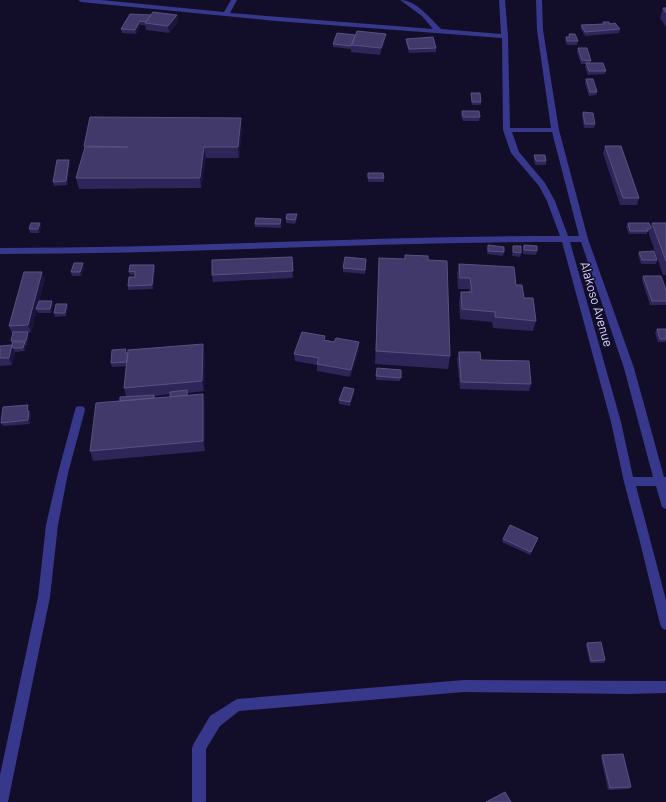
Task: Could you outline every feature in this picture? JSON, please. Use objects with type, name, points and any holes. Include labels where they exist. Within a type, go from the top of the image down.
[{"type":"street","points":[[81,0],[284,19],[506,36]]},
{"type":"street","points":[[227,13],[234,0]]},
{"type":"street","points":[[403,0],[424,15],[439,32]]},
{"type":"street","name":"Alakoso Avenue","points":[[502,0],[506,36],[506,126],[515,153],[542,185],[551,202],[565,239],[616,422],[629,482],[645,538],[666,624]]},
{"type":"street","name":"Alakoso Avenue","points":[[539,0],[540,30],[555,130],[584,239],[629,368],[663,481],[666,504]]},
{"type":"street","points":[[508,130],[555,130]]},
{"type":"street","points":[[0,251],[103,252],[362,242],[476,239],[584,239]]},
{"type":"street","points":[[1,802],[44,597],[52,525],[63,473],[80,410]]},
{"type":"street","points":[[629,482],[663,481]]},
{"type":"street","points":[[199,802],[199,748],[215,721],[237,705],[464,686],[666,687]]},
{"type":"building","points":[[153,12],[177,15],[168,26],[145,23]]},
{"type":"building","points":[[130,14],[151,15],[146,22],[140,21],[135,30],[121,29]]},
{"type":"building","points":[[603,22],[609,22],[610,24],[615,23],[620,29],[585,32],[581,25],[604,24]]},
{"type":"building","points":[[357,31],[386,34],[381,48],[352,45]]},
{"type":"building","points":[[337,33],[355,35],[351,46],[333,44]]},
{"type":"building","points":[[569,34],[575,34],[578,41],[567,41],[566,37],[570,37]]},
{"type":"building","points":[[433,37],[436,48],[409,49],[406,39]]},
{"type":"building","points":[[578,48],[587,48],[591,61],[582,60]]},
{"type":"building","points":[[586,63],[603,63],[606,71],[589,71]]},
{"type":"building","points":[[586,79],[593,79],[597,92],[590,92]]},
{"type":"building","points":[[471,93],[480,93],[481,102],[472,102]]},
{"type":"building","points":[[462,111],[479,111],[480,117],[463,117]]},
{"type":"building","points":[[583,112],[593,113],[595,124],[585,124]]},
{"type":"building","points":[[90,117],[241,118],[238,147],[204,147],[200,178],[76,178],[85,147],[128,147],[84,146]]},
{"type":"building","points":[[605,146],[621,146],[639,198],[623,198]]},
{"type":"building","points":[[534,155],[545,155],[546,161],[536,161]]},
{"type":"building","points":[[57,160],[69,160],[66,181],[53,182]]},
{"type":"building","points":[[368,173],[383,173],[384,178],[368,178]]},
{"type":"building","points":[[287,214],[297,214],[295,220],[286,219]]},
{"type":"building","points":[[256,218],[281,219],[280,224],[255,224]]},
{"type":"building","points":[[31,223],[40,223],[38,229],[29,229]]},
{"type":"building","points":[[628,223],[649,223],[651,227],[650,229],[647,229],[648,231],[630,231]]},
{"type":"building","points":[[652,223],[666,223],[666,261]]},
{"type":"building","points":[[488,245],[504,247],[504,252],[488,251]]},
{"type":"building","points":[[524,245],[537,246],[537,251],[524,250]]},
{"type":"building","points":[[513,246],[521,246],[521,253],[513,252]]},
{"type":"building","points":[[654,251],[657,260],[642,260],[639,252]]},
{"type":"building","points":[[405,255],[428,256],[428,260],[447,261],[450,356],[376,351],[379,258],[405,259]]},
{"type":"building","points":[[292,257],[293,271],[212,275],[212,260]]},
{"type":"building","points":[[345,257],[366,259],[365,270],[343,268]]},
{"type":"building","points":[[74,263],[83,263],[80,272],[71,272]]},
{"type":"building","points":[[459,264],[514,267],[516,285],[522,285],[524,298],[533,298],[536,321],[495,317],[495,312],[462,309],[461,292],[472,292],[470,278],[460,278]]},
{"type":"building","points":[[130,265],[154,265],[152,285],[128,286],[129,277],[135,277],[135,271],[129,272]]},
{"type":"building","points":[[24,272],[42,272],[28,325],[9,326]]},
{"type":"building","points":[[643,276],[661,276],[666,290],[666,301],[652,301]]},
{"type":"building","points":[[39,301],[52,301],[50,309],[36,309]]},
{"type":"building","points":[[56,304],[67,304],[65,313],[54,313]]},
{"type":"building","points":[[657,329],[666,329],[666,339],[660,339]]},
{"type":"building","points":[[13,332],[28,332],[26,341],[11,341]]},
{"type":"building","points":[[302,332],[325,336],[324,340],[334,342],[336,338],[359,342],[351,370],[317,364],[319,358],[294,354]]},
{"type":"building","points":[[13,342],[25,342],[23,348],[13,348]]},
{"type":"building","points":[[203,344],[202,381],[124,388],[128,350]]},
{"type":"building","points":[[12,345],[9,358],[0,358],[0,346]]},
{"type":"building","points":[[126,349],[125,353],[128,353],[127,362],[111,363],[112,350]]},
{"type":"building","points":[[459,352],[480,352],[481,360],[529,361],[531,384],[461,382]]},
{"type":"building","points":[[377,368],[401,370],[401,378],[376,376]]},
{"type":"building","points":[[344,387],[354,389],[350,402],[339,400]]},
{"type":"building","points":[[187,390],[187,395],[170,397],[170,392]]},
{"type":"building","points":[[203,394],[203,441],[90,451],[96,403]]},
{"type":"building","points":[[154,395],[154,398],[120,401],[120,397]]},
{"type":"building","points":[[28,405],[28,420],[1,423],[3,407]]},
{"type":"building","points":[[510,525],[538,538],[531,552],[503,539]]},
{"type":"building","points":[[601,642],[605,660],[591,661],[587,643]]},
{"type":"building","points":[[623,754],[631,787],[610,788],[602,755]]},
{"type":"building","points":[[505,792],[511,802],[486,802]]}]
